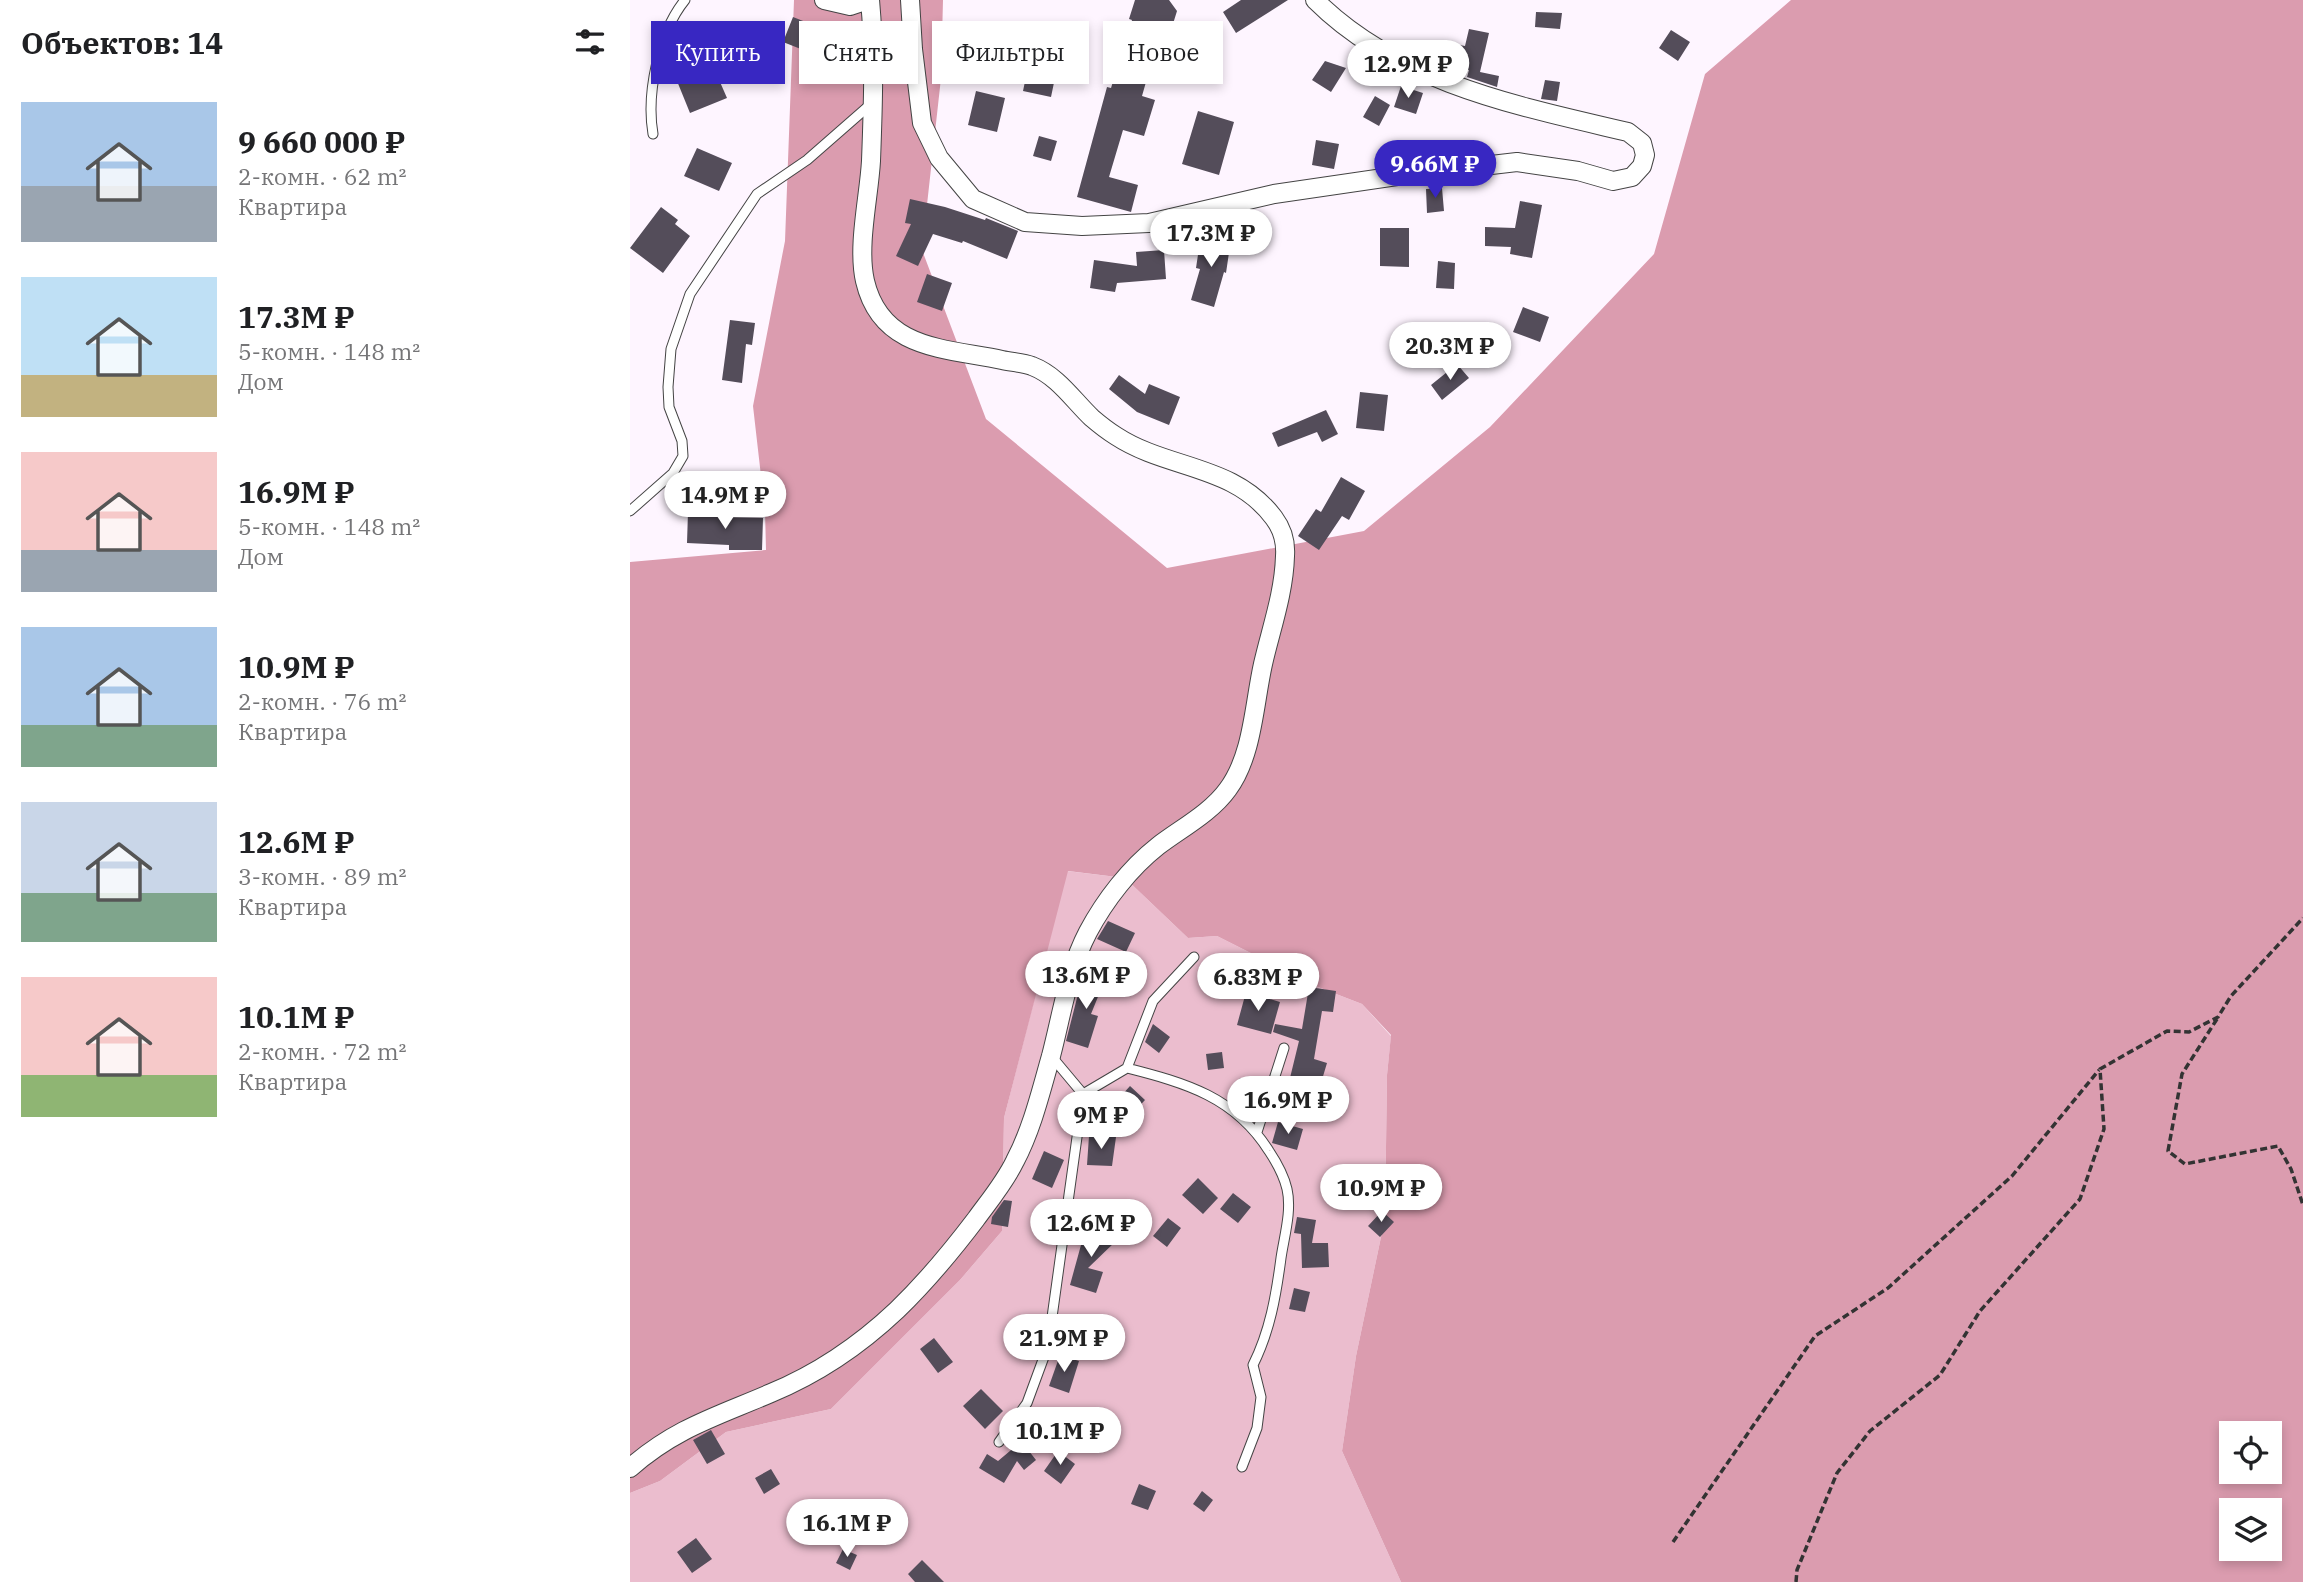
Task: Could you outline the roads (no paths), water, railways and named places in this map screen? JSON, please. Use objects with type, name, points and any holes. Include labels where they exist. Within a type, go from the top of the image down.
[{"type":"street","points":[[630,1468],[677,1433],[711,1416],[775,1392],[831,1361],[895,1311],[939,1268],[991,1199],[1016,1161],[1034,1114],[1075,959],[1090,927],[1110,896],[1151,852],[1226,792],[1237,773],[1245,751],[1283,580],[1286,550],[1283,532],[1252,495],[1218,474],[1121,439],[1092,418],[1068,390],[1034,367],[916,342],[890,328],[873,303],[864,278],[864,229],[871,163],[874,34],[869,0],[850,6],[824,0]]},
{"type":"street","points":[[910,0],[922,122],[939,158],[973,199],[1025,222],[1082,226],[1149,223],[1274,194],[1517,162],[1578,171],[1613,181],[1632,177],[1642,166],[1645,155],[1642,143],[1628,132],[1472,93],[1405,64],[1360,37],[1315,0]]},
{"type":"lane","points":[[653,134],[650,115],[652,84],[673,15],[685,0]]},
{"type":"lane","points":[[630,511],[673,473],[683,456],[682,441],[669,407],[668,387],[671,349],[690,294],[757,194],[807,160],[872,103]]},
{"type":"lane","points":[[1083,1094],[1127,1068],[1153,1001],[1195,957]]},
{"type":"lane","points":[[1257,1132],[1284,1048]]},
{"type":"lane","points":[[999,1442],[1027,1403],[1048,1346],[1083,1094],[1051,1056]]},
{"type":"lane","points":[[1127,1068],[1185,1083],[1239,1113],[1257,1132],[1279,1167],[1288,1190],[1288,1211],[1273,1312],[1261,1352],[1253,1365],[1261,1397],[1257,1428],[1242,1467]]}]
